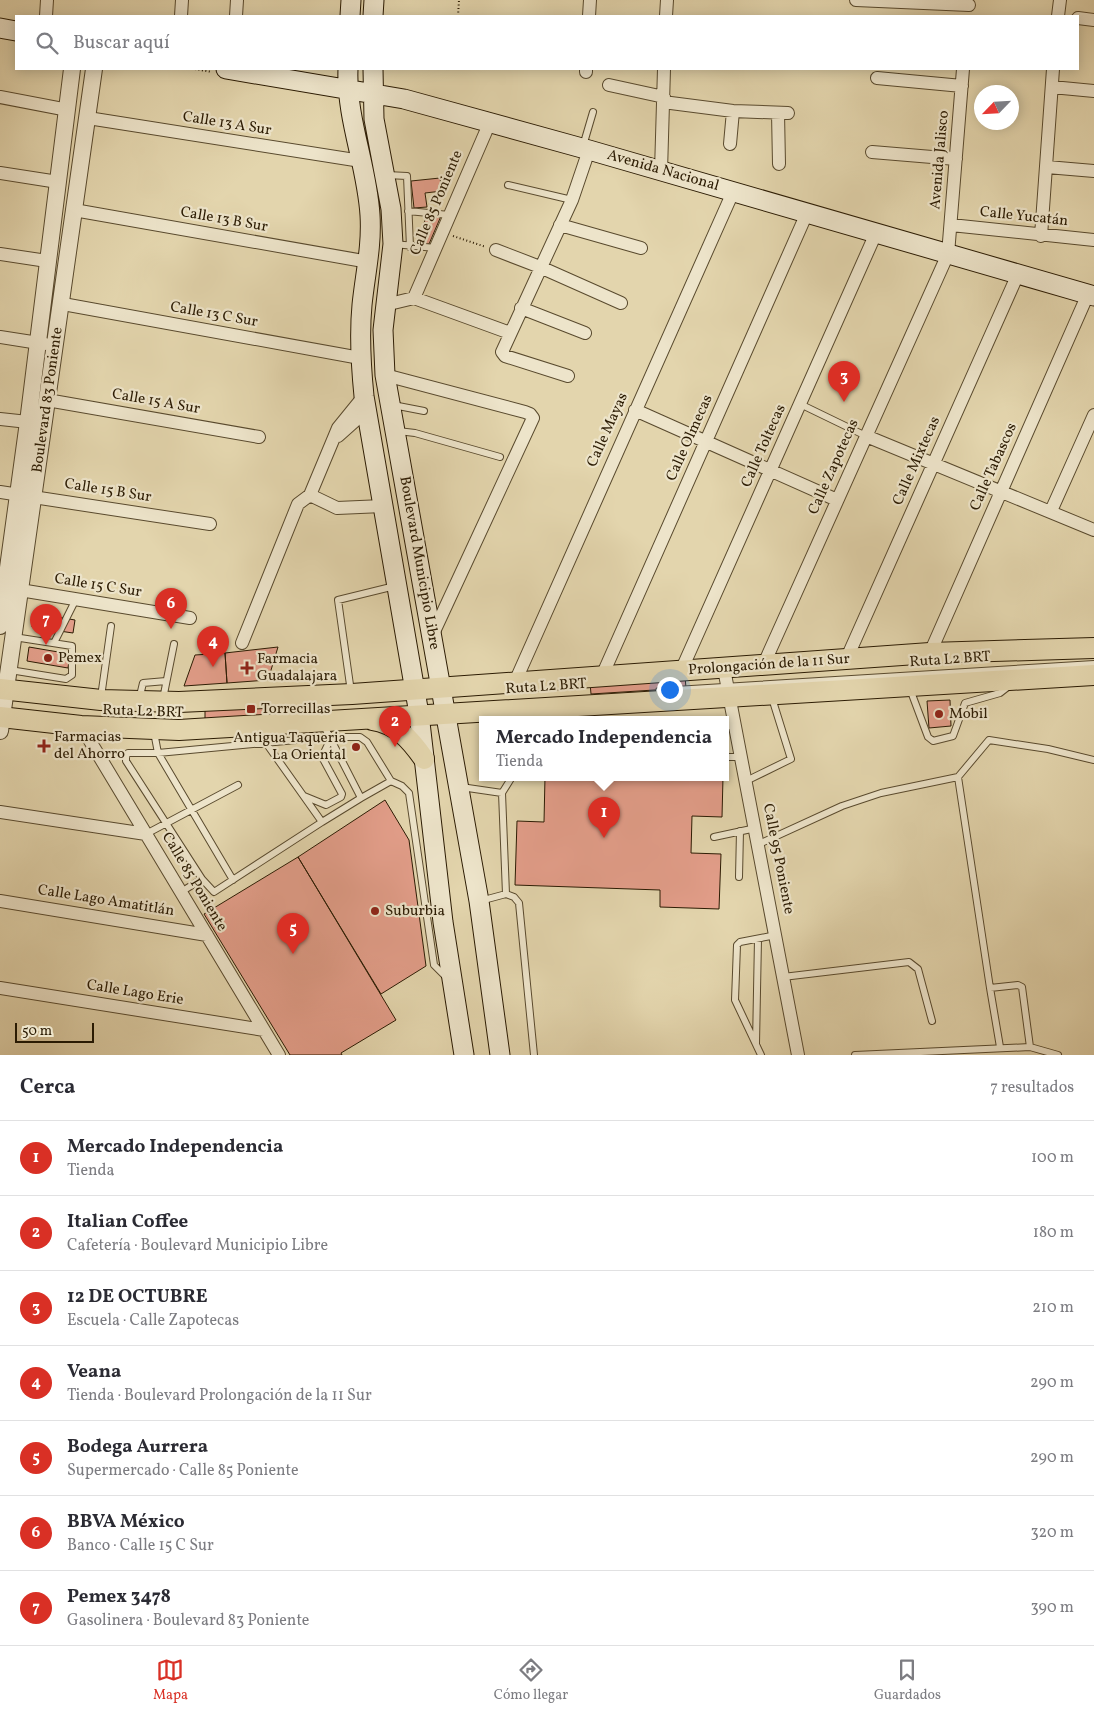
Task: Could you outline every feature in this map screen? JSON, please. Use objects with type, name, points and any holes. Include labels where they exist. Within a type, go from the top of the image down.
[{"type":"main road","points":[[350,15],[351,0]]},
{"type":"main road","points":[[374,0],[374,15]]},
{"type":"main road","points":[[0,28],[15,31]]},
{"type":"main road","name":"Avenida Nacional","points":[[236,70],[404,99],[586,149],[1091,295]]},
{"type":"main road","name":"Boulevard Municipio Libre","points":[[348,70],[348,90],[370,209],[369,262],[362,304],[360,358],[365,404],[417,702],[424,759],[436,923],[453,983],[464,1055]]},
{"type":"main road","name":"Boulevard Municipio Libre","points":[[373,70],[374,119],[392,209],[402,245],[385,305],[382,330],[385,375],[479,901],[500,1055]]},
{"type":"main road","name":"Prolongación de la 11 Sur","points":[[417,702],[727,681],[763,666],[930,653],[1094,648]]},
{"type":"main road","name":"Prolongación de la 11 Sur","points":[[444,700],[515,682],[681,671],[770,693],[1094,675]]},
{"type":"main road","points":[[4,688],[47,686],[101,700],[139,702],[352,694],[417,702]]},
{"type":"main road","points":[[1,719],[80,726],[326,733],[353,718],[417,702]]},
{"type":"main road","points":[[353,718],[392,725],[411,741],[424,759]]},
{"type":"street","points":[[46,15],[47,0]]},
{"type":"street","points":[[181,15],[182,0]]},
{"type":"street","points":[[236,15],[237,0]]},
{"type":"street","points":[[589,15],[590,0]]},
{"type":"street","points":[[666,15],[667,0]]},
{"type":"street","points":[[856,0],[969,7]]},
{"type":"street","points":[[1058,15],[1060,0]]},
{"type":"street","points":[[1079,18],[1094,20]]},
{"type":"street","name":"Boulevard 83 Poniente","points":[[26,494],[28,422],[72,70]]},
{"type":"street","name":"Boulevard 83 Poniente","points":[[0,626],[47,400],[63,304],[94,70]]},
{"type":"street","points":[[661,171],[664,70]]},
{"type":"street","name":"Avenida Jalisco","points":[[948,254],[963,70]]},
{"type":"street","points":[[1042,236],[1054,70]]},
{"type":"street","points":[[877,78],[962,86]]},
{"type":"street","points":[[609,85],[663,100],[733,111],[783,113],[779,164]]},
{"type":"street","points":[[1052,87],[1094,91]]},
{"type":"street","points":[[0,97],[68,110]]},
{"type":"street","points":[[730,144],[733,111]]},
{"type":"street","name":"Calle 13 A Sur","points":[[88,118],[361,161]]},
{"type":"street","name":"Calle 85 Poniente","points":[[414,298],[490,122]]},
{"type":"street","points":[[568,376],[505,356],[502,352],[572,200],[586,149]]},
{"type":"street","points":[[872,152],[956,159]]},
{"type":"street","points":[[1047,167],[1094,171]]},
{"type":"street","points":[[0,173],[58,182]]},
{"type":"street","name":"Calle Mayas","points":[[515,682],[733,192]]},
{"type":"street","name":"Calle 13 B Sur","points":[[74,210],[369,262]]},
{"type":"street","name":"Calle Olmecas","points":[[602,676],[807,213]]},
{"type":"street","points":[[560,225],[641,248]]},
{"type":"street","name":"Calle Yucatán","points":[[951,225],[1094,240]]},
{"type":"street","name":"Calle Toltecas","points":[[681,671],[876,233]]},
{"type":"street","points":[[496,250],[540,267],[620,303]]},
{"type":"street","points":[[0,254],[47,261]]},
{"type":"street","name":"Calle Zapotecas","points":[[763,666],[948,254]]},
{"type":"street","name":"Calle Mixtecas","points":[[846,660],[1018,274]]},
{"type":"street","name":"Calle Tabascos","points":[[930,653],[1091,295]]},
{"type":"street","points":[[385,305],[414,298],[510,332]]},
{"type":"street","name":"Calle 13 C Sur","points":[[63,304],[360,358]]},
{"type":"street","points":[[522,308],[585,333]]},
{"type":"street","points":[[0,337],[55,345]]},
{"type":"street","points":[[385,375],[525,412],[533,418],[432,636]]},
{"type":"street","name":"Calle 15 A Sur","points":[[47,400],[259,436]]},
{"type":"street","points":[[242,643],[298,504],[310,495],[338,428],[365,404]]},
{"type":"street","points":[[635,410],[838,500]]},
{"type":"street","points":[[1051,511],[1094,415]]},
{"type":"street","points":[[0,419],[28,422]]},
{"type":"street","points":[[866,436],[1094,530]]},
{"type":"street","name":"Calle 15 B Sur","points":[[0,492],[26,494],[210,524]]},
{"type":"street","points":[[310,495],[337,508],[382,506]]},
{"type":"street","name":"Boulevard 83 Poniente","points":[[1,719],[4,688],[13,637],[8,591]]},
{"type":"street","name":"Calle 15 C Sur","points":[[8,591],[77,598],[190,618]]},
{"type":"street","name":"Calle 95 Poniente","points":[[727,681],[730,726],[742,757],[798,1055]]},
{"type":"street","name":"Calle 85 Poniente","points":[[80,726],[279,1055]]},
{"type":"street","points":[[0,812],[146,834]]},
{"type":"street","name":"Calle Lago Amatitlán","points":[[0,900],[207,934]]},
{"type":"street","name":"Calle Lago Erie","points":[[0,988],[264,1030]]},
{"type":"lane","points":[[586,149],[593,112]]},
{"type":"lane","points":[[386,175],[406,175],[408,211],[402,245],[435,248]]},
{"type":"lane","points":[[508,185],[572,200]]},
{"type":"lane","points":[[408,211],[449,215]]},
{"type":"lane","points":[[390,404],[424,411]]},
{"type":"lane","points":[[800,404],[866,436]]},
{"type":"lane","points":[[395,431],[415,433],[500,457]]},
{"type":"lane","points":[[352,694],[338,600],[397,586]]},
{"type":"lane","points":[[54,643],[77,598]]},
{"type":"lane","points":[[101,700],[111,626]]},
{"type":"lane","points":[[13,637],[72,646],[74,650],[72,675],[47,686]]},
{"type":"lane","points":[[163,702],[174,644]]},
{"type":"lane","name":"Ruta L2 BRT","points":[[650,692],[727,681],[1020,652],[1094,652]]},
{"type":"lane","name":"Ruta L2 BRT","points":[[727,681],[1094,664]]},
{"type":"lane","points":[[908,686],[928,737],[933,741],[953,736],[965,703],[1000,693],[1014,680]]},
{"type":"lane","points":[[139,702],[143,683],[166,682]]},
{"type":"lane","name":"Ruta L2 BRT","points":[[4,688],[84,706],[178,709],[417,702]]},
{"type":"lane","points":[[746,781],[791,759],[770,693]]},
{"type":"lane","name":"Ruta L2 BRT","points":[[444,700],[484,704]]},
{"type":"lane","name":"Ruta L2 BRT","points":[[1,719],[179,727],[417,702]]},
{"type":"lane","points":[[154,729],[158,753],[232,880]]},
{"type":"lane","points":[[303,796],[326,804],[341,797],[342,794],[322,757],[326,733]]},
{"type":"lane","points":[[326,733],[361,798]]},
{"type":"lane","points":[[391,781],[322,822],[212,892],[126,760],[128,753],[158,753],[266,743],[326,733],[364,739],[391,781],[402,786],[408,793],[436,923]]},
{"type":"lane","points":[[759,844],[842,806],[881,792],[958,776],[985,742],[989,740],[1048,749],[1094,760]]},
{"type":"lane","points":[[266,743],[322,822]]},
{"type":"lane","points":[[729,756],[742,757]]},
{"type":"lane","points":[[958,776],[1000,1047]]},
{"type":"lane","points":[[506,894],[502,793],[510,781]]},
{"type":"lane","points":[[146,834],[238,785]]},
{"type":"lane","points":[[459,786],[502,793]]},
{"type":"lane","points":[[714,837],[756,828]]},
{"type":"lane","points":[[739,877],[740,831]]},
{"type":"lane","points":[[181,892],[202,879]]},
{"type":"lane","points":[[479,901],[506,894],[514,897],[519,903],[534,1055]]},
{"type":"lane","points":[[761,1055],[737,1008],[734,993],[737,945],[740,942],[776,935]]},
{"type":"lane","points":[[756,1045],[758,939]]},
{"type":"lane","points":[[784,977],[909,962],[918,969],[932,1021]]},
{"type":"lane","points":[[990,988],[1018,985],[1022,987],[1030,1047]]},
{"type":"lane","points":[[855,1055],[1030,1047],[1058,1055]]},
{"type":"path","points":[[458,15],[459,0]]},
{"type":"path","points":[[442,232],[496,250]]},
{"type":"building","points":[[440,178],[442,191],[425,193],[427,207],[414,208],[411,181]]},
{"type":"building","points":[[441,216],[429,244],[415,246],[426,218]]},
{"type":"building","name":"Pemex","points":[[34,613],[75,620],[73,633],[32,627]]},
{"type":"building","name":"Pemex","points":[[29,647],[70,654],[68,668],[27,661]]},
{"type":"building","points":[[278,647],[268,680],[227,683],[225,653]]},
{"type":"building","points":[[225,653],[227,683],[184,686],[195,655]]},
{"type":"building","points":[[685,676],[686,688],[591,694],[590,683]]},
{"type":"building","name":"Mobil","points":[[950,700],[951,726],[929,728],[927,701]]},
{"type":"building","points":[[300,703],[301,715],[205,719],[205,708]]},
{"type":"building","points":[[545,781],[723,781],[722,817],[692,816],[691,853],[721,854],[719,909],[660,907],[660,890],[515,885],[517,821],[544,822]]},
{"type":"building","name":"Suburbia","points":[[385,800],[409,840],[426,966],[381,994],[298,857]]},
{"type":"building","points":[[298,857],[396,1020],[341,1053],[342,1055],[290,1055],[204,914]]},
{"type":"place","name":"12 DE OCTUBRE","points":[[844,402]]},
{"type":"place","name":"BBVA México","points":[[171,629]]},
{"type":"place","name":"Pemex 3478","points":[[46,645]]},
{"type":"place","name":"Pemex","points":[[48,658]]},
{"type":"place","name":"Veana","points":[[213,667]]},
{"type":"place","name":"Farmacia Guadalajara","points":[[247,668]]},
{"type":"place","name":"Torrecillas","points":[[251,709]]},
{"type":"place","name":"Mobil","points":[[939,714]]},
{"type":"place","name":"Farmacias del Ahorro","points":[[44,746]]},
{"type":"place","name":"Antigua Taqueria La Oriental","points":[[356,747]]},
{"type":"place","name":"Italian Coffee","points":[[395,747]]},
{"type":"place","name":"Mercado Independencia","points":[[604,838]]},
{"type":"place","name":"Suburbia","points":[[375,911]]},
{"type":"place","name":"Bodega Aurrera","points":[[293,954]]}]
